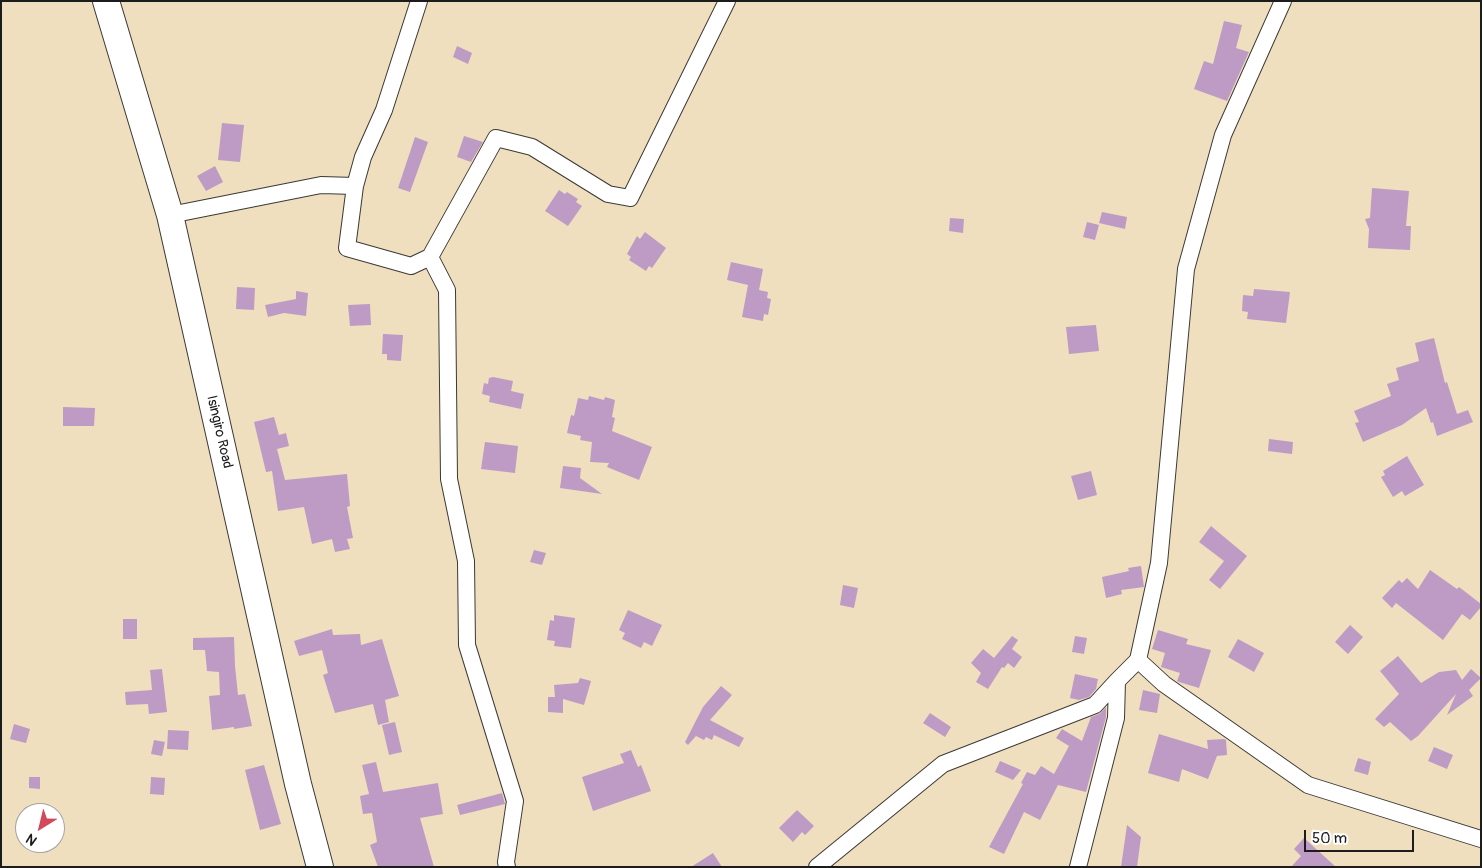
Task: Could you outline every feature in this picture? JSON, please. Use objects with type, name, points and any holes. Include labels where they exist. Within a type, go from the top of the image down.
[{"type":"main road","name":"Isingiro Road","points":[[106,1],[170,215],[298,784],[320,867]]},
{"type":"street","points":[[419,1],[384,110],[363,157],[355,186],[347,248],[411,266],[430,257],[496,138],[532,147],[608,194],[630,198],[728,1]]},
{"type":"street","points":[[817,867],[943,764],[1095,705],[1138,660],[1159,563],[1186,269],[1223,135],[1283,1]]},
{"type":"street","points":[[170,215],[321,185],[355,186]]},
{"type":"street","points":[[430,257],[447,290],[449,479],[466,561],[467,645],[515,801],[507,867]]},
{"type":"street","points":[[1138,660],[1164,684],[1308,785],[1481,839]]},
{"type":"street","points":[[1078,867],[1116,718],[1117,681]]},
{"type":"building","points":[[1224,21],[1242,25],[1236,48],[1249,52],[1227,101],[1194,89],[1204,61],[1213,64]]},
{"type":"building","points":[[457,46],[472,53],[468,64],[453,57]]},
{"type":"building","points":[[222,123],[244,125],[240,162],[218,160]]},
{"type":"building","points":[[464,136],[483,142],[471,162],[457,157]]},
{"type":"building","points":[[415,137],[428,142],[410,192],[398,188]]},
{"type":"building","points":[[215,166],[223,182],[206,191],[197,176]]},
{"type":"building","points":[[1372,188],[1409,191],[1406,226],[1411,226],[1410,250],[1368,248],[1369,229],[1365,219],[1370,218]]},
{"type":"building","points":[[559,190],[565,194],[567,192],[578,199],[576,202],[582,206],[568,226],[545,211]]},
{"type":"building","points":[[1102,212],[1127,217],[1125,229],[1099,223]]},
{"type":"building","points":[[950,218],[964,219],[963,233],[949,231]]},
{"type":"building","points":[[1087,222],[1099,225],[1095,240],[1083,237]]},
{"type":"building","points":[[645,232],[666,248],[652,268],[649,266],[646,271],[629,260],[631,257],[627,254],[637,236],[640,239]]},
{"type":"building","points":[[731,262],[763,269],[759,290],[768,292],[767,298],[771,299],[768,315],[764,314],[763,321],[742,317],[748,285],[727,280]]},
{"type":"building","points":[[237,287],[255,288],[254,310],[236,309]]},
{"type":"building","points":[[1254,289],[1290,292],[1286,323],[1247,319],[1248,312],[1242,311],[1243,295],[1253,296]]},
{"type":"building","points":[[296,291],[308,293],[306,316],[284,313],[268,317],[265,305],[296,299]]},
{"type":"building","points":[[370,304],[371,325],[350,326],[348,305]]},
{"type":"building","points":[[1096,325],[1099,351],[1069,354],[1066,327]]},
{"type":"building","points":[[383,334],[403,335],[401,361],[387,360],[387,354],[382,354]]},
{"type":"building","points":[[1434,338],[1445,383],[1447,382],[1457,414],[1468,410],[1473,422],[1437,436],[1426,408],[1402,425],[1363,442],[1355,423],[1359,422],[1354,411],[1391,396],[1387,384],[1399,380],[1396,368],[1419,361],[1415,343]]},
{"type":"building","points":[[489,378],[513,381],[511,391],[524,394],[521,409],[489,402],[490,396],[482,394],[484,383],[488,384]]},
{"type":"building","points":[[589,396],[604,400],[605,397],[615,400],[612,417],[615,418],[612,431],[652,447],[639,480],[607,467],[609,463],[590,462],[592,442],[580,440],[581,436],[567,433],[571,415],[574,416],[578,398],[588,400]]},
{"type":"building","points":[[63,407],[95,408],[94,426],[63,426]]},
{"type":"building","points":[[274,417],[279,435],[286,433],[289,446],[277,449],[285,480],[347,474],[350,506],[347,507],[353,538],[347,539],[350,549],[335,552],[332,539],[312,544],[304,507],[278,511],[272,471],[266,472],[254,422]]},
{"type":"building","points":[[1269,439],[1293,442],[1292,454],[1268,451]]},
{"type":"building","points":[[485,442],[518,446],[515,473],[481,469]]},
{"type":"building","points":[[1407,456],[1424,485],[1405,496],[1402,491],[1393,497],[1381,477],[1385,475],[1383,471]]},
{"type":"building","points":[[563,466],[581,468],[580,478],[602,494],[560,488]]},
{"type":"building","points":[[1091,471],[1097,495],[1078,500],[1071,476]]},
{"type":"building","points":[[1211,526],[1247,556],[1220,589],[1209,580],[1224,561],[1199,542]]},
{"type":"building","points":[[534,550],[546,553],[542,565],[530,562]]},
{"type":"building","points":[[1141,566],[1144,587],[1121,590],[1122,594],[1106,598],[1102,577],[1129,571],[1128,568]]},
{"type":"building","points":[[1430,570],[1457,589],[1459,587],[1481,604],[1481,607],[1470,620],[1462,614],[1443,640],[1396,603],[1392,608],[1382,598],[1399,580],[1402,583],[1407,578],[1418,589]]},
{"type":"building","points":[[843,585],[858,588],[854,608],[840,605]]},
{"type":"building","points":[[628,610],[662,625],[652,646],[644,642],[641,648],[622,639],[625,633],[619,630]]},
{"type":"building","points":[[554,615],[575,618],[571,648],[554,646],[555,641],[547,640],[550,620],[554,621]]},
{"type":"building","points":[[123,619],[137,619],[137,639],[123,639]]},
{"type":"building","points":[[1350,625],[1363,637],[1348,654],[1335,642]]},
{"type":"building","points":[[332,629],[333,635],[360,634],[361,645],[382,639],[399,696],[385,700],[389,722],[378,725],[373,704],[335,713],[323,675],[328,673],[322,650],[299,656],[294,641]]},
{"type":"building","points":[[1158,630],[1188,639],[1186,644],[1211,650],[1199,688],[1177,681],[1180,673],[1161,667],[1165,653],[1152,649]]},
{"type":"building","points":[[1012,636],[1018,640],[1012,649],[1022,657],[1014,668],[1008,663],[1004,668],[1002,667],[988,689],[976,682],[981,673],[971,663],[983,649],[994,658]]},
{"type":"building","points":[[1075,636],[1087,638],[1084,654],[1072,652]]},
{"type":"building","points":[[234,637],[238,695],[245,694],[252,726],[212,730],[209,696],[220,695],[219,672],[207,671],[205,650],[193,650],[193,638]]},
{"type":"building","points":[[1238,639],[1264,653],[1254,672],[1228,657]]},
{"type":"building","points":[[1398,656],[1421,683],[1439,672],[1456,670],[1462,680],[1471,669],[1481,678],[1469,690],[1473,696],[1447,715],[1456,694],[1418,736],[1411,741],[1390,722],[1384,727],[1375,719],[1399,694],[1380,671]]},
{"type":"building","points":[[162,669],[167,712],[149,714],[148,704],[126,705],[125,692],[152,690],[150,670]]},
{"type":"building","points":[[1075,674],[1098,679],[1096,689],[1089,697],[1079,700],[1070,698]]},
{"type":"building","points":[[580,678],[591,681],[584,705],[563,699],[563,713],[548,712],[548,697],[555,697],[554,685],[578,683]]},
{"type":"building","points":[[721,686],[732,695],[710,720],[744,738],[739,747],[714,735],[712,740],[706,737],[704,740],[696,736],[688,745],[685,742],[703,707]]},
{"type":"building","points":[[1143,690],[1160,694],[1157,713],[1139,710]]},
{"type":"building","points":[[1106,707],[1106,717],[1086,792],[1058,785],[1040,820],[1024,812],[1004,854],[989,847],[1023,784],[1021,783],[1027,772],[1035,775],[1041,766],[1054,774],[1069,746],[1056,738],[1062,729],[1082,741],[1091,717],[1099,714]]},
{"type":"building","points":[[930,713],[951,727],[945,737],[923,723]]},
{"type":"building","points":[[395,722],[402,752],[389,755],[382,725]]},
{"type":"building","points":[[14,724],[30,729],[26,743],[10,739]]},
{"type":"building","points":[[168,730],[189,731],[188,750],[167,749]]},
{"type":"building","points":[[1159,734],[1208,749],[1207,740],[1224,739],[1226,740],[1227,755],[1217,756],[1208,779],[1182,769],[1179,782],[1148,773]]},
{"type":"building","points":[[154,740],[165,742],[162,756],[151,754]]},
{"type":"building","points":[[1434,747],[1453,755],[1447,769],[1428,761]]},
{"type":"building","points":[[631,750],[638,767],[641,765],[651,791],[593,811],[582,777],[624,763],[620,754]]},
{"type":"building","points":[[1358,758],[1371,762],[1368,775],[1354,771]]},
{"type":"building","points":[[1000,761],[1021,770],[1013,780],[995,772]]},
{"type":"building","points":[[376,762],[383,792],[438,783],[443,814],[420,818],[434,867],[378,867],[370,845],[377,842],[372,813],[363,814],[360,796],[369,794],[362,765]]},
{"type":"building","points":[[264,765],[281,824],[260,830],[245,770]]},
{"type":"building","points":[[29,777],[40,777],[40,789],[29,788]]},
{"type":"building","points":[[151,777],[165,778],[164,795],[150,794]]},
{"type":"building","points":[[502,793],[505,804],[460,815],[457,805]]},
{"type":"building","points":[[797,810],[814,826],[805,835],[802,832],[793,842],[779,828]]},
{"type":"building","points":[[1127,825],[1141,837],[1137,867],[1121,867]]},
{"type":"building","points":[[1304,838],[1336,867],[1291,867],[1301,856],[1294,849]]},
{"type":"building","points":[[713,853],[722,867],[691,867]]}]
